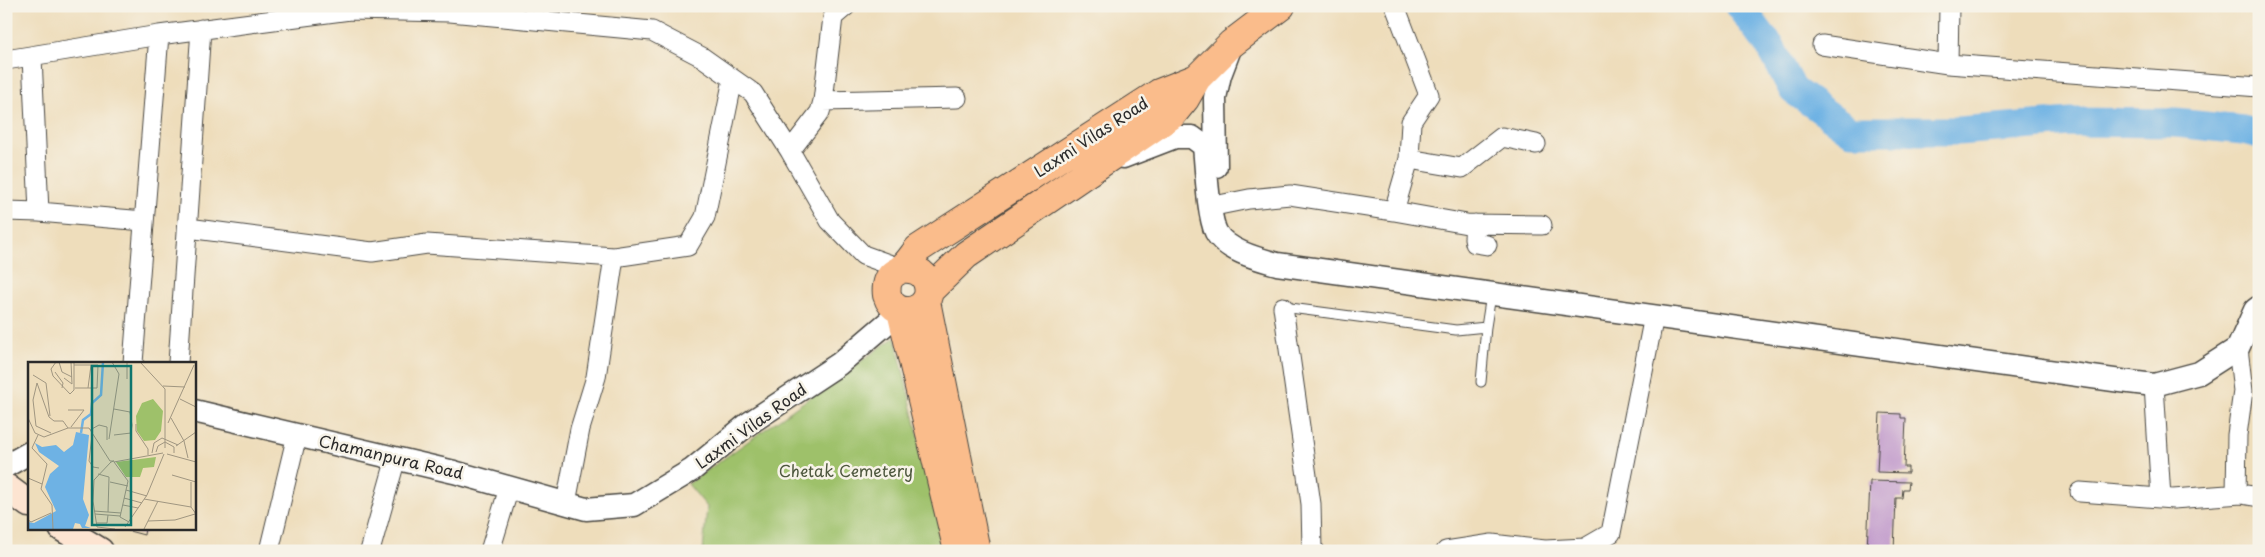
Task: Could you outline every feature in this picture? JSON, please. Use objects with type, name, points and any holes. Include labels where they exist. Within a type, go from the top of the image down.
[{"type":"highway","name":"Laxmi Vilas Road","points":[[1197,78],[1159,93],[918,249],[902,269],[891,276],[886,289],[890,302],[901,311],[920,308],[928,296],[966,255],[1172,115],[1185,99],[1197,78],[1231,44],[1281,6]]},
{"type":"highway","points":[[902,269],[912,268],[921,273],[927,281],[928,296],[976,551]]},
{"type":"highway","points":[[901,311],[958,551]]},
{"type":"main road","points":[[6,487],[28,503]]},
{"type":"main road","points":[[65,530],[100,551]]},
{"type":"street","points":[[790,150],[820,112],[833,17],[846,6]]},
{"type":"street","points":[[1394,211],[1409,160],[1411,122],[1429,95],[1395,6]]},
{"type":"street","points":[[1948,64],[1949,6]]},
{"type":"street","points":[[6,60],[158,35],[350,10],[478,15],[652,31],[702,56],[753,93],[790,150],[830,221],[863,255],[902,269]]},
{"type":"street","points":[[178,362],[201,29]]},
{"type":"street","points":[[133,362],[158,35]]},
{"type":"street","points":[[1230,245],[1222,229],[1219,205],[1215,98],[1220,75],[1231,44]]},
{"type":"street","points":[[1822,45],[1948,64],[2259,86]]},
{"type":"street","points":[[32,57],[39,212]]},
{"type":"street","points":[[188,228],[372,252],[427,244],[614,257],[688,246],[704,217],[733,79]]},
{"type":"street","points":[[823,101],[957,98]]},
{"type":"street","points":[[1090,170],[1175,137],[1192,137],[1204,146],[1210,204],[1216,232],[1230,245],[1248,256],[1277,264],[2154,385],[2198,373],[2238,348]]},
{"type":"street","points":[[1409,160],[1462,168],[1502,137],[1536,144]]},
{"type":"street","points":[[1219,205],[1250,199],[1290,195],[1475,224],[1542,224]]},
{"type":"street","points":[[6,211],[144,221]]},
{"type":"street","points":[[1475,224],[1475,243],[1487,245]]},
{"type":"street","points":[[576,507],[580,429],[596,377],[614,257]]},
{"type":"street","points":[[1283,307],[1311,504],[1313,550]]},
{"type":"street","points":[[2236,494],[2237,436],[2243,391],[2238,348],[2255,310],[2259,307]]},
{"type":"street","name":"Laxmi Vilas Road","points":[[576,507],[634,505],[692,470],[748,424],[840,364],[901,311]]},
{"type":"street","points":[[1446,551],[1492,544],[1545,550],[1585,548],[1611,533],[1654,316]]},
{"type":"street","points":[[2154,385],[2161,498]]},
{"type":"street","name":"Chamanpura Road","points":[[195,411],[396,458],[576,507]]},
{"type":"street","points":[[269,551],[298,435]]},
{"type":"street","points":[[6,466],[28,454]]},
{"type":"street","points":[[370,551],[396,458]]},
{"type":"street","points":[[490,551],[509,488]]},
{"type":"street","points":[[2080,492],[2173,499],[2236,494],[2259,497]]},
{"type":"lane","points":[[1481,382],[1491,295]]},
{"type":"lane","points":[[1283,307],[1456,330],[1486,327]]},
{"type":"green space","name":"Chetak Cemetery","points":[[895,337],[946,551],[703,551],[707,507],[688,484]]},
{"type":"building","points":[[1880,413],[1901,414],[1901,418],[1906,418],[1904,467],[1908,467],[1908,473],[1877,472]]},
{"type":"building","points":[[1870,481],[1909,482],[1908,489],[1903,489],[1902,498],[1896,498],[1894,551],[1867,551]]},
{"type":"building","points":[[125,530],[145,530],[144,535]]},
{"type":"waterway","points":[[1739,6],[1770,46],[1793,90],[1851,131],[1958,131],[2071,122],[2176,123],[2243,130],[2259,134]]}]
